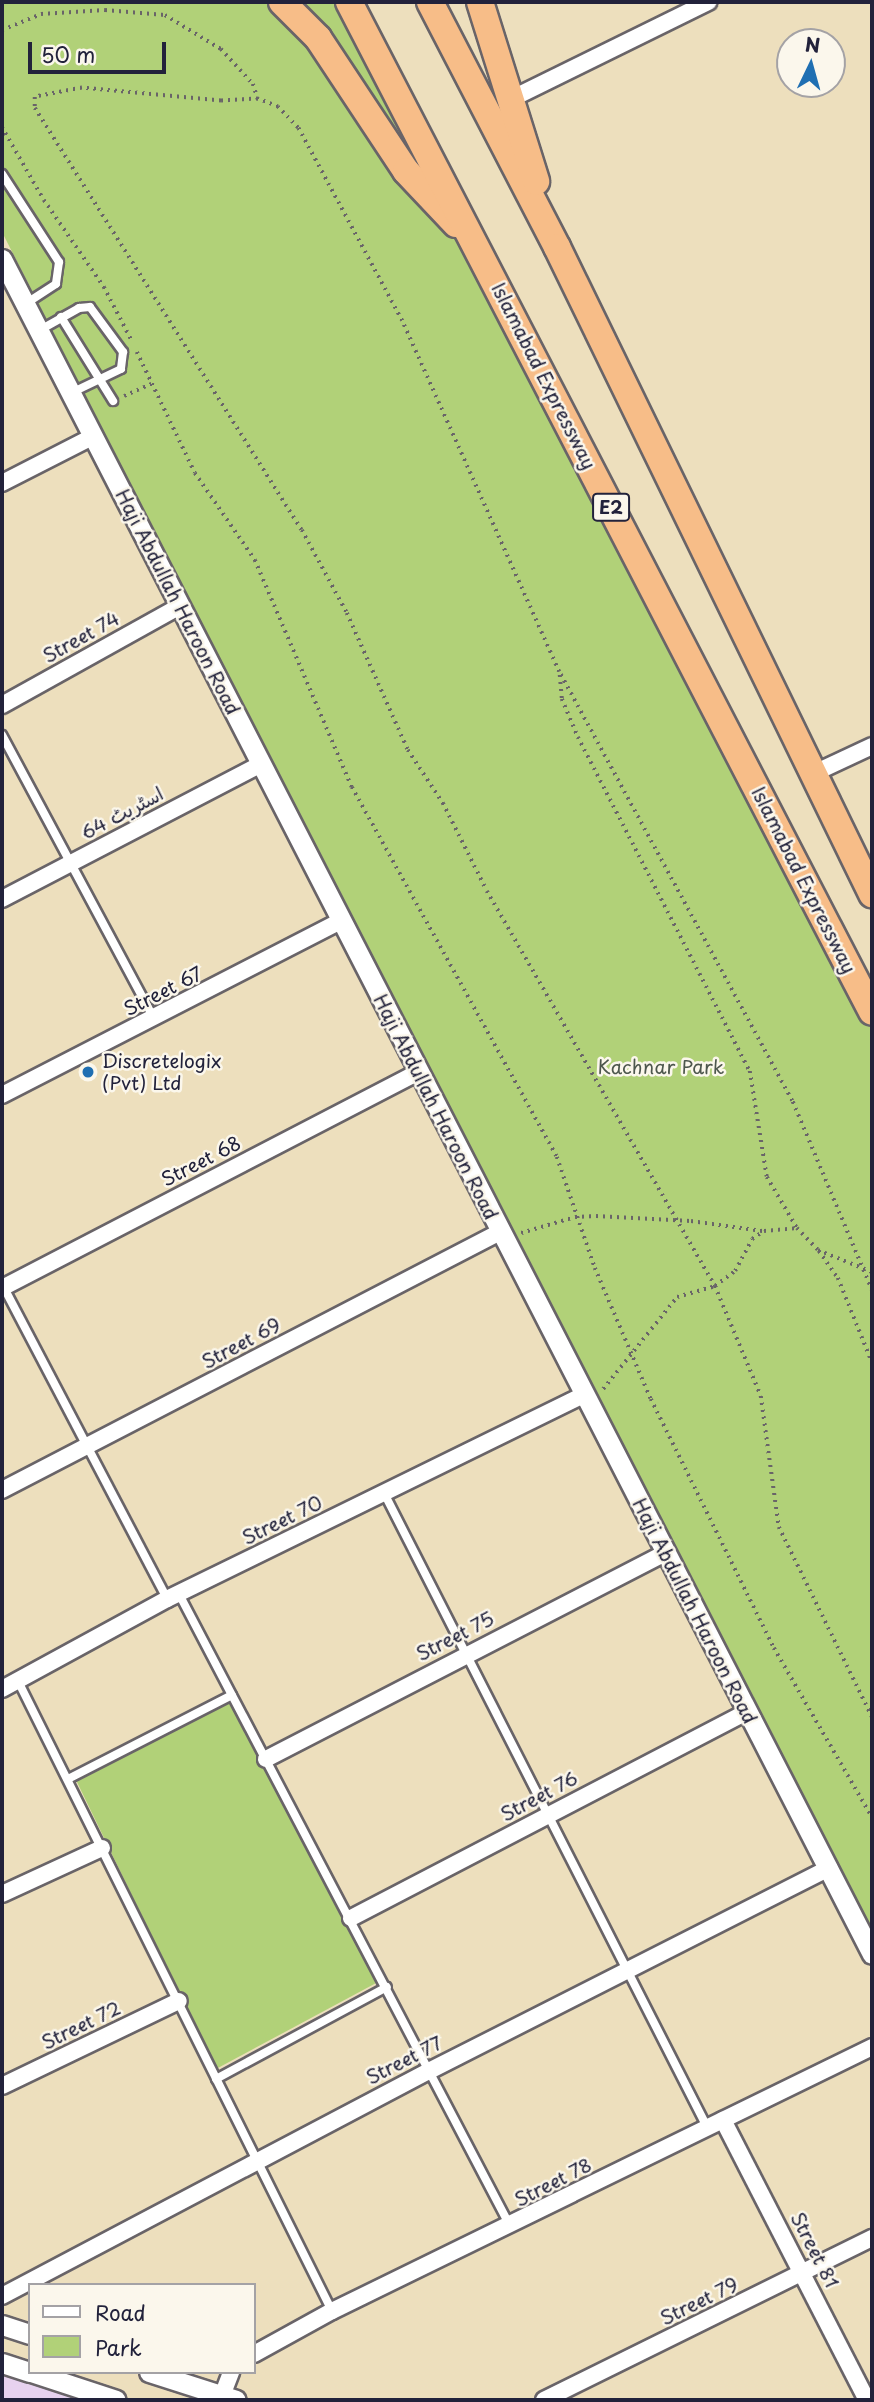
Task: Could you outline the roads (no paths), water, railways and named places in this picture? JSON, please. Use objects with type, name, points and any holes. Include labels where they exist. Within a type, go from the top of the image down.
[{"type":"highway","points":[[282,2],[318,38],[406,171],[479,248]]},
{"type":"highway","name":"Islamabad Expressway","points":[[349,2],[479,248],[872,1012]]},
{"type":"highway","points":[[430,2],[557,247],[872,894]]},
{"type":"highway","points":[[480,2],[557,247]]},
{"type":"street","points":[[511,99],[708,2]]},
{"type":"street","name":"Haji Abdullah Haroon Road","points":[[2,259],[872,1954]]},
{"type":"street","points":[[2,483],[94,436]]},
{"type":"street","name":"Street 74","points":[[2,705],[180,606]]},
{"type":"street","points":[[812,774],[872,746]]},
{"type":"street","name":"اسٹریٹ 64","points":[[2,898],[261,764]]},
{"type":"street","name":"Street 67","points":[[2,1095],[154,1020],[342,920]]},
{"type":"street","name":"Street 68","points":[[2,1286],[419,1072]]},
{"type":"street","name":"Street 69","points":[[2,1490],[501,1235]]},
{"type":"street","name":"Street 70","points":[[2,1689],[173,1597],[584,1395]]},
{"type":"street","name":"Street 75","points":[[266,1759],[665,1553]]},
{"type":"street","name":"Street 76","points":[[351,1918],[746,1712]]},
{"type":"street","points":[[2,1895],[102,1848]]},
{"type":"street","name":"Street 77","points":[[2,2296],[429,2071],[829,1868]]},
{"type":"street","name":"Street 72","points":[[2,2086],[179,2001]]},
{"type":"street","name":"Street 78","points":[[256,2353],[332,2311],[510,2227],[872,2047]]},
{"type":"street","name":"Street 81","points":[[723,2120],[805,2273],[867,2400]]},
{"type":"street","name":"Street 79","points":[[544,2400],[872,2238]]},
{"type":"street","points":[[2,2325],[28,2333]]},
{"type":"street","points":[[2,2363],[28,2371]]},
{"type":"street","points":[[36,2374],[116,2400]]},
{"type":"street","points":[[155,2374],[232,2399],[232,2374]]},
{"type":"lane","points":[[2,174],[59,262],[56,285],[25,304]]},
{"type":"lane","points":[[38,331],[84,307],[94,310],[123,352],[121,369],[71,393]]},
{"type":"lane","points":[[61,317],[113,401]]},
{"type":"lane","points":[[2,735],[154,1020]]},
{"type":"lane","points":[[2,1286],[86,1448],[232,1695],[351,1918],[510,2227]]},
{"type":"lane","points":[[384,1493],[707,2127]]},
{"type":"lane","points":[[18,1681],[332,2311]]},
{"type":"lane","points":[[68,1779],[232,1695]]},
{"type":"lane","points":[[216,2079],[387,1987]]},
{"type":"place","name":"Discretelogix (Pvt) Ltd","points":[[88,1072]]},
{"type":"park label","name":"Kachnar Park","points":[[661,1067]]}]
